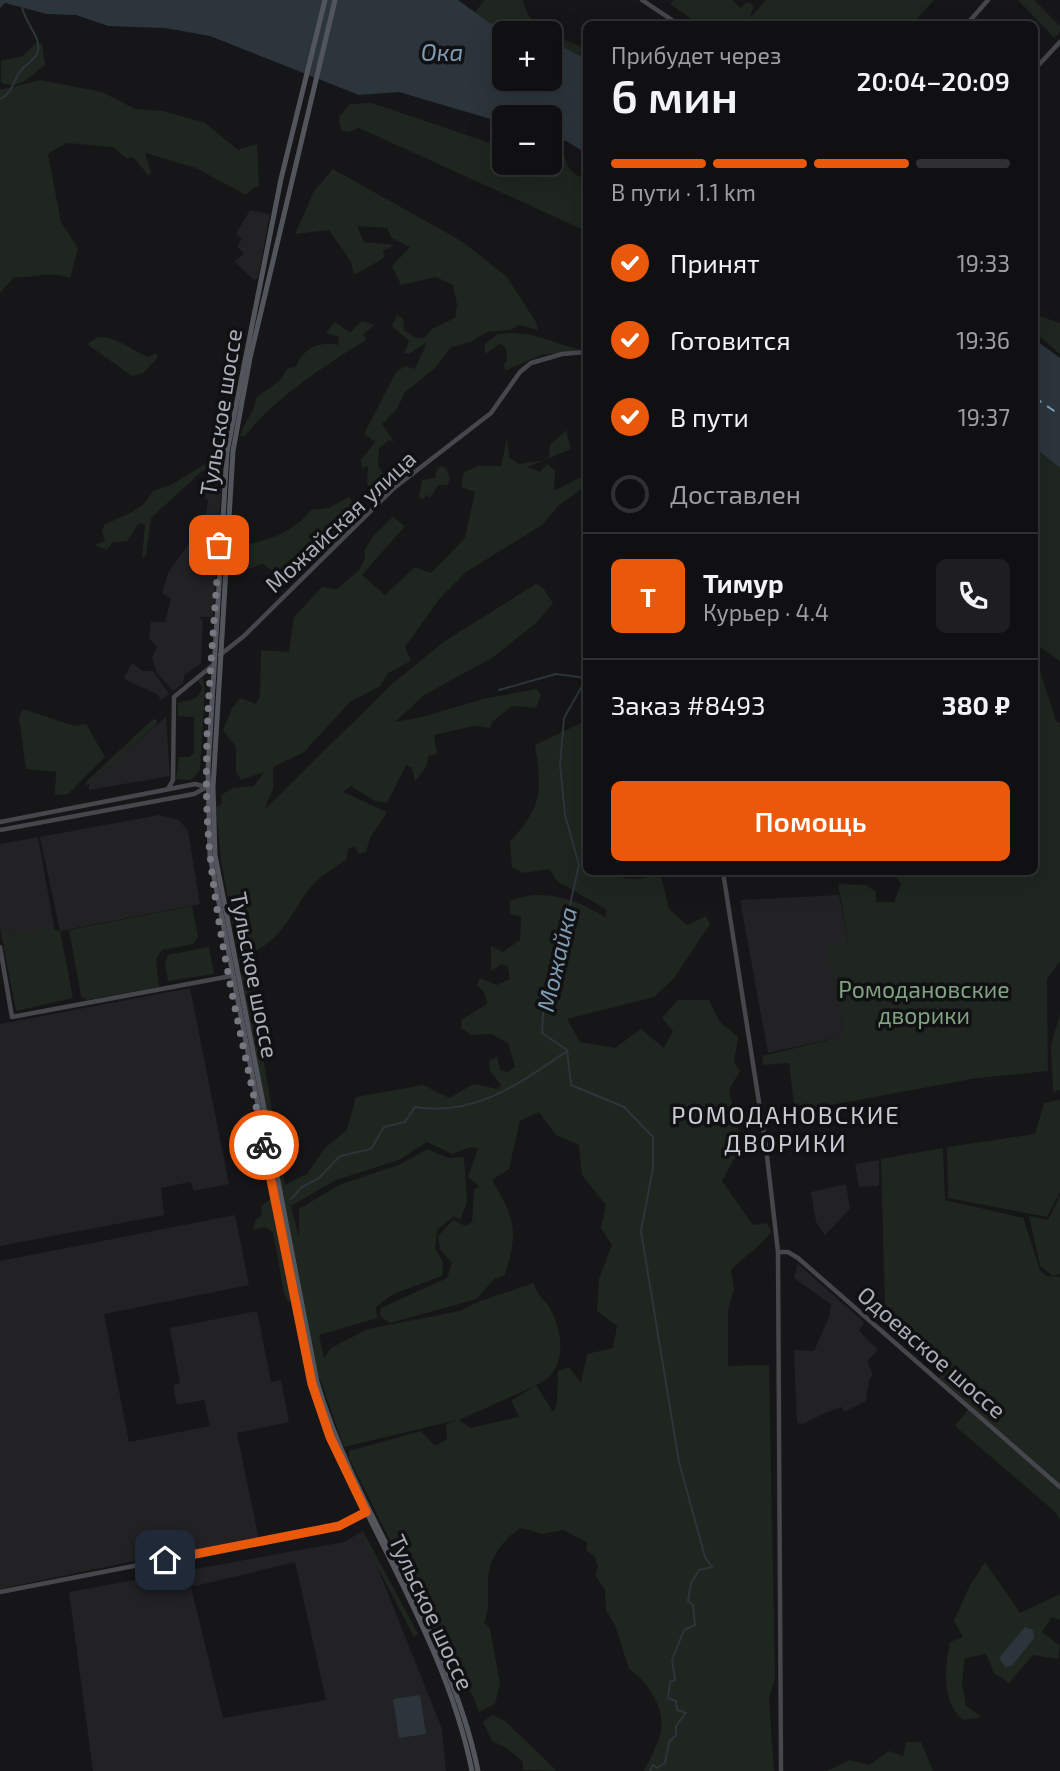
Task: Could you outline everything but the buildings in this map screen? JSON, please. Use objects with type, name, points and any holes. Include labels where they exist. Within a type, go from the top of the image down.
[{"type":"main road","name":"Тульское шоссе","points":[[325,0],[288,152],[227,452],[208,770],[219,882],[308,1342],[334,1434],[443,1669],[460,1719],[472,1771]]},
{"type":"main road","name":"Тульское шоссе","points":[[335,0],[247,370],[233,451],[208,804],[210,856],[231,976],[312,1384],[330,1437],[448,1667],[469,1728],[478,1771]]},
{"type":"street","points":[[642,0],[674,21]]},
{"type":"street","points":[[970,21],[988,0]]},
{"type":"street","points":[[1038,66],[1060,42]]},
{"type":"street","name":"Можайская улица","points":[[219,655],[232,646],[394,488],[491,413],[520,372],[543,358],[583,352]]},
{"type":"street","points":[[219,640],[225,646],[232,646]]},
{"type":"street","points":[[167,790],[173,780],[174,697],[213,665]]},
{"type":"street","points":[[200,675],[208,675],[212,680]]},
{"type":"street","points":[[0,822],[195,784],[204,779],[208,770]]},
{"type":"street","points":[[195,784],[210,787]]},
{"type":"street","points":[[0,830],[195,793],[210,787]]},
{"type":"street","points":[[177,788],[179,796]]},
{"type":"street","points":[[195,793],[208,804]]},
{"type":"street","points":[[723,875],[760,1110],[778,1252],[781,1771]]},
{"type":"street","points":[[0,947],[12,1017],[231,976]]},
{"type":"street","name":"Одоевское шоссе","points":[[778,1252],[788,1252],[799,1258],[1060,1488]]},
{"type":"street","points":[[0,1592],[339,1526],[368,1511]]},
{"type":"shaded area","points":[[250,210],[270,214],[258,278],[254,280],[234,261],[244,254],[237,246],[242,239],[236,234]]},
{"type":"shaded area","points":[[222,472],[213,617],[200,617],[203,622],[201,664],[185,674],[183,683],[173,691],[157,673],[152,658],[157,647],[149,638],[151,622],[165,622],[171,599],[162,593],[168,573],[193,537],[202,541],[208,501],[201,495]]},
{"type":"shaded area","points":[[132,663],[143,671],[153,671],[169,694],[161,700],[157,694],[124,678]]},
{"type":"shaded area","points":[[166,717],[170,776],[89,790],[89,783]]},
{"type":"shaded area","points":[[159,815],[179,820],[188,831],[200,904],[60,931],[40,837]]},
{"type":"shaded area","points":[[38,837],[55,932],[43,930],[9,936],[8,932],[1,933],[0,927],[0,844]]},
{"type":"shaded area","points":[[839,895],[848,942],[828,945],[845,1036],[768,1053],[740,900]]},
{"type":"shaded area","points":[[190,988],[229,1184],[194,1191],[190,1182],[161,1188],[164,1215],[0,1246],[0,1024]]},
{"type":"shaded area","points":[[879,1160],[879,1186],[859,1187],[855,1164]]},
{"type":"shaded area","points":[[846,1184],[850,1209],[825,1235],[816,1222],[811,1192]]},
{"type":"shaded area","points":[[235,1215],[249,1285],[104,1314],[129,1442],[210,1426],[204,1400],[177,1405],[173,1385],[180,1383],[170,1328],[257,1311],[271,1382],[281,1380],[289,1422],[237,1433],[259,1540],[154,1562],[144,1559],[0,1589],[0,1261]]},
{"type":"shaded area","points":[[798,1264],[864,1322],[859,1331],[878,1350],[867,1361],[873,1375],[869,1380],[866,1401],[844,1412],[842,1407],[827,1412],[803,1424],[797,1423],[794,1350],[814,1351],[829,1317],[831,1304],[794,1278]]},
{"type":"shaded area","points":[[363,1531],[442,1729],[446,1771],[93,1771],[69,1592],[344,1542]],"holes":[[[295,1562],[326,1700],[223,1718],[191,1587]]]},
{"type":"green space","points":[[484,0],[523,0],[533,21],[492,21],[492,24],[475,13]]},
{"type":"green space","points":[[674,0],[732,0],[741,8],[747,2],[754,5],[750,18],[766,0],[934,0],[915,21],[695,21],[670,4]]},
{"type":"green space","points":[[1018,0],[1034,0],[1060,26],[1060,32],[1054,38]]},
{"type":"green space","points":[[562,39],[583,48],[583,57],[562,46]]},
{"type":"green space","points":[[36,43],[42,44],[45,65],[19,84],[8,85],[1,82],[1,61],[23,56]]},
{"type":"green space","points":[[40,80],[102,92],[135,109],[163,111],[205,123],[238,150],[257,144],[259,187],[246,195],[196,168],[145,153],[151,173],[148,175],[134,158],[126,158],[113,147],[67,143],[48,154],[61,222],[78,248],[70,278],[49,275],[14,277],[0,293],[0,90]]},
{"type":"green space","points":[[372,103],[492,144],[492,175],[562,175],[563,150],[570,169],[583,178],[583,230],[359,128],[349,132],[341,130],[339,117],[350,104]]},
{"type":"green space","points":[[333,169],[463,242],[507,277],[536,322],[538,330],[519,325],[510,330],[487,332],[470,342],[450,348],[435,368],[405,392],[397,409],[382,424],[394,442],[389,440],[379,448],[378,466],[389,482],[377,494],[367,484],[368,466],[362,468],[361,460],[375,442],[364,434],[396,372],[405,366],[415,369],[427,342],[409,354],[404,353],[409,341],[392,326],[397,315],[403,319],[404,330],[416,338],[424,338],[432,329],[455,318],[457,305],[453,285],[436,277],[401,285],[392,266],[410,247],[392,238],[387,228],[357,226],[364,242],[394,245],[383,251],[384,258],[354,275],[351,262],[329,230],[295,234],[314,191]]},
{"type":"green space","points":[[1038,315],[1060,323],[1060,354],[1038,335]]},
{"type":"green space","points":[[362,321],[375,325],[363,334],[366,340],[301,383],[271,408],[245,436],[240,436],[256,398],[280,380],[288,368],[296,367],[312,347],[338,345],[339,337],[326,333],[335,322],[350,333]]},
{"type":"green space","points":[[498,334],[532,335],[580,350],[541,355],[506,370],[503,366],[507,360],[506,349],[501,343],[485,354],[485,344]]},
{"type":"green space","points":[[98,337],[119,342],[149,357],[156,353],[158,357],[143,373],[132,376],[87,344]]},
{"type":"green space","points":[[566,430],[571,449],[547,459],[550,445]]},
{"type":"green space","points":[[507,438],[509,457],[519,464],[543,460],[527,467],[540,472],[547,464],[555,471],[554,491],[583,476],[583,488],[558,506],[542,525],[466,572],[440,598],[405,647],[411,661],[388,673],[380,686],[350,702],[304,752],[273,767],[273,789],[264,810],[393,683],[445,641],[536,584],[543,588],[553,603],[536,623],[492,658],[424,695],[395,722],[483,699],[537,689],[541,695],[536,708],[512,706],[492,722],[490,728],[474,726],[434,735],[437,754],[428,756],[427,766],[415,781],[412,768],[406,765],[387,803],[375,801],[351,786],[343,792],[387,812],[370,838],[366,852],[359,854],[354,846],[348,849],[346,860],[311,887],[277,935],[261,948],[251,952],[245,968],[240,964],[221,861],[216,807],[222,804],[221,795],[233,788],[254,786],[264,772],[241,780],[236,772],[236,747],[223,730],[232,708],[240,698],[256,704],[260,695],[261,650],[289,652],[294,617],[322,587],[337,589],[359,570],[365,559],[364,551],[373,536],[393,517],[405,526],[362,575],[385,595],[415,567],[431,573],[465,538],[475,492],[461,487],[464,472],[478,466],[501,466]]},
{"type":"green space","points":[[1038,450],[1060,468],[1060,661],[1038,646]]},
{"type":"green space","points":[[210,461],[214,466],[201,472],[151,518],[146,555],[142,558],[145,524],[139,523],[127,541],[113,542],[107,550],[94,545],[105,541],[102,531],[104,525],[143,505],[153,491],[171,485]]},
{"type":"green space","points":[[441,466],[446,468],[450,479],[447,485],[438,485],[430,498],[426,495],[423,499],[419,498],[422,480],[435,478],[437,469]]},
{"type":"green space","points":[[349,497],[363,516],[327,554],[311,546],[290,562],[292,570],[276,573],[262,564],[238,573],[234,564],[236,546],[277,536],[296,525],[311,510],[329,508]]},
{"type":"green space","name":"Ромодановские дворики","points":[[1039,668],[1056,721],[1060,723],[1060,961],[1047,979],[1048,1071],[977,1078],[815,1108],[794,1104],[789,1063],[763,1065],[762,1056],[845,1036],[827,945],[848,941],[838,884],[867,885],[876,892],[876,902],[894,902],[901,884],[894,875],[1038,875]]},
{"type":"green space","points":[[203,678],[205,692],[200,770],[191,780],[176,779],[179,757],[189,757],[194,753],[194,717],[178,716],[178,703],[198,696],[202,688],[198,680]]},
{"type":"green space","points":[[23,709],[74,726],[86,724],[105,757],[68,794],[55,795],[56,772],[26,769],[19,717]]},
{"type":"green space","points":[[153,719],[157,720],[156,725],[86,786],[86,782]]},
{"type":"green space","points":[[581,723],[583,875],[622,875],[623,878],[637,879],[661,875],[669,909],[687,925],[706,916],[710,924],[674,978],[654,997],[567,1019],[580,1042],[615,1048],[641,1029],[664,1048],[673,1031],[662,1018],[678,1000],[709,1000],[720,1022],[738,1037],[734,1063],[740,1071],[729,1090],[742,1145],[722,1181],[753,1225],[767,1223],[771,1232],[731,1270],[734,1290],[728,1310],[728,1366],[769,1365],[775,1678],[769,1698],[774,1771],[644,1771],[660,1735],[661,1716],[658,1706],[643,1681],[629,1669],[615,1625],[606,1610],[605,1590],[595,1575],[598,1568],[595,1557],[586,1550],[587,1542],[563,1530],[543,1534],[521,1528],[504,1543],[491,1563],[484,1622],[490,1629],[500,1684],[495,1704],[479,1712],[473,1696],[454,1669],[349,1458],[349,1451],[421,1431],[435,1446],[447,1439],[446,1424],[457,1420],[344,1447],[318,1374],[241,976],[244,973],[249,977],[285,1185],[307,1174],[326,1147],[347,1130],[356,1097],[423,1085],[449,1098],[474,1084],[497,1089],[501,1085],[490,1071],[489,1061],[497,1057],[500,1070],[507,1072],[515,1067],[508,1043],[491,1034],[472,1035],[461,1028],[461,1020],[487,1004],[484,992],[477,985],[480,978],[497,985],[510,979],[508,967],[502,964],[491,971],[491,946],[503,952],[520,940],[521,917],[510,914],[510,901],[547,895],[571,900],[605,917],[607,910],[557,881],[549,869],[524,873],[512,867],[510,842],[534,807],[538,797],[539,775],[535,745]],"holes":[[[539,1112],[556,1135],[579,1145],[582,1175],[606,1205],[601,1228],[612,1245],[599,1279],[597,1311],[617,1326],[613,1348],[587,1354],[581,1383],[569,1367],[558,1371],[557,1404],[553,1412],[536,1385],[546,1379],[558,1363],[559,1331],[549,1306],[538,1293],[534,1283],[480,1301],[460,1311],[368,1329],[331,1348],[324,1358],[319,1335],[377,1318],[376,1307],[393,1294],[442,1276],[443,1262],[435,1248],[437,1230],[454,1216],[460,1220],[467,1202],[464,1157],[448,1158],[427,1149],[401,1164],[339,1185],[299,1209],[299,1237],[291,1206],[336,1180],[399,1160],[427,1142],[452,1154],[471,1147],[478,1148],[468,1177],[479,1186],[474,1190],[472,1222],[465,1226],[453,1220],[438,1236],[440,1249],[452,1263],[447,1278],[381,1308],[380,1316],[390,1323],[477,1299],[494,1279],[505,1275],[512,1246],[512,1225],[506,1205],[492,1180],[509,1169],[520,1121]],[[535,1386],[511,1401],[519,1417],[470,1428],[459,1420]]]},
{"type":"green space","points":[[192,906],[198,937],[193,944],[162,950],[156,959],[159,987],[87,1000],[81,996],[69,930]]},
{"type":"green space","points":[[43,929],[60,931],[73,998],[16,1011],[1,933],[8,932],[9,936]]},
{"type":"green space","points":[[209,947],[214,974],[168,981],[165,962],[168,955]]},
{"type":"green space","points":[[1060,1014],[1060,1090],[1053,1092],[1051,1045]]},
{"type":"green space","points":[[1060,1100],[1060,1192],[1047,1217],[948,1198],[947,1147],[1035,1134],[1044,1103]]},
{"type":"green space","points":[[943,1148],[945,1200],[1023,1218],[1040,1270],[1046,1276],[1060,1277],[1060,1520],[1054,1511],[955,1426],[971,1406],[939,1378],[948,1368],[880,1312],[885,1305],[881,1159]]},
{"type":"green space","points":[[1060,1196],[1060,1274],[1053,1276],[1040,1266],[1029,1216],[1048,1220]]},
{"type":"green space","points":[[273,1200],[292,1296],[289,1303],[284,1293],[273,1232],[265,1227],[253,1230],[256,1219],[262,1215],[261,1206]]},
{"type":"green space","points":[[364,1533],[418,1634],[414,1637],[361,1535]]},
{"type":"green space","points":[[985,1562],[1020,1613],[1060,1594],[1060,1620],[1052,1617],[1042,1632],[1060,1646],[1058,1659],[1033,1655],[1009,1683],[994,1673],[986,1654],[965,1658],[962,1682],[966,1706],[982,1717],[963,1720],[956,1713],[948,1694],[948,1652],[950,1642],[963,1637],[954,1621],[969,1587]]},
{"type":"green space","points":[[492,1715],[505,1721],[557,1771],[523,1770],[523,1762],[507,1748],[492,1741],[483,1722]]},
{"type":"green space","points":[[906,1742],[921,1742],[933,1771],[827,1771],[850,1760],[869,1765],[889,1751],[903,1756]]},
{"type":"water","name":"Ока","points":[[0,0],[458,0],[492,25],[492,91],[562,91],[562,46],[583,57],[583,151],[562,140],[562,105],[492,105],[492,119],[399,92],[359,95],[210,36],[165,28],[108,26],[76,15],[47,14],[5,3],[0,8]]},
{"type":"water","points":[[1038,342],[1060,358],[1060,468],[1038,450]]},
{"type":"water","points":[[1025,1627],[1033,1630],[1034,1638],[1012,1666],[1005,1667],[999,1658]]},
{"type":"water","points":[[420,1695],[426,1734],[399,1738],[393,1699]]},
{"type":"waterway","points":[[0,99],[12,88],[19,73],[38,52],[37,40],[22,7]]},
{"type":"waterway","points":[[499,690],[556,674],[583,678]]},
{"type":"waterway","name":"Можайка","points":[[583,684],[564,718],[560,765],[565,815],[579,865],[565,927],[544,997],[542,1033],[567,1050],[571,1085],[624,1107],[653,1137],[653,1168],[641,1231],[679,1462],[705,1557],[712,1567],[699,1570],[691,1583],[688,1601],[693,1605],[695,1625],[684,1630],[672,1660],[675,1680],[670,1682],[668,1698],[676,1701],[677,1710],[686,1713],[676,1726],[676,1735],[669,1742],[665,1763],[657,1768],[653,1765],[650,1771]]},
{"type":"waterway","points":[[291,1199],[302,1187],[319,1178],[340,1156],[371,1149],[384,1127],[405,1122],[415,1107],[437,1109],[477,1102],[532,1075],[567,1051]]},
{"type":"ferry route","points":[[1038,400],[1060,415]]},
{"type":"way so far","points":[[219,545],[208,770],[210,856],[264,1145]]},
{"type":"district","name":"РОМОДАНОВСКИЕ ДВОРИКИ","points":[[786,1128]]},
{"type":"route","points":[[165,1560],[339,1526],[366,1512],[330,1437],[312,1384],[264,1145]]}]
